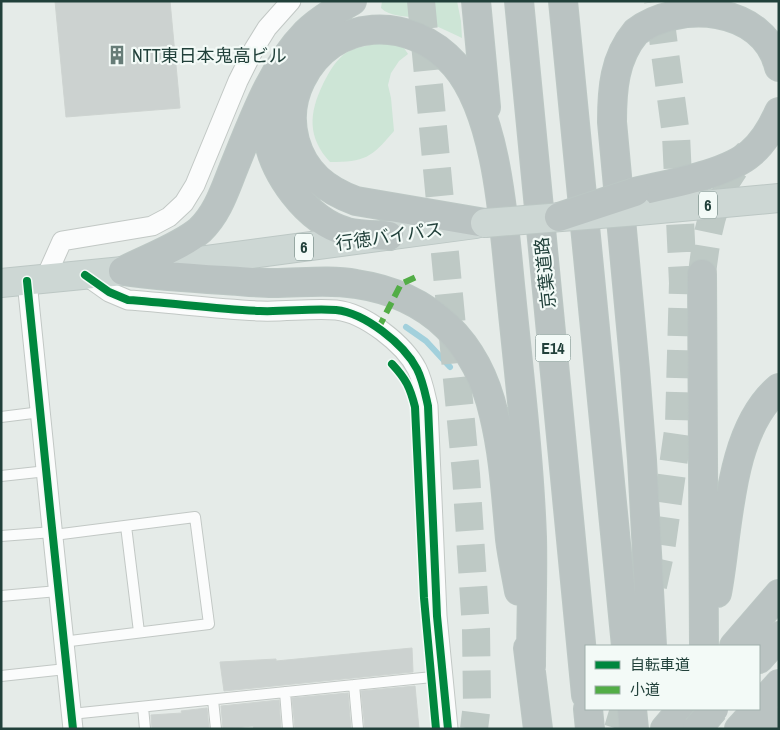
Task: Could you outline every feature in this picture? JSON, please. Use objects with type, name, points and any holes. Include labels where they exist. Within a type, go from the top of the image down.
[{"type":"highway","points":[[123,271],[189,238],[200,229],[211,216],[223,196],[251,127],[281,65],[307,32],[352,1]]},
{"type":"highway","points":[[476,1],[487,134]]},
{"type":"highway","name":"京葉道路","points":[[519,1],[585,685]]},
{"type":"highway","name":"E14","points":[[564,1],[626,645]]},
{"type":"highway","points":[[652,645],[636,379],[612,122],[615,75],[627,46],[647,22],[671,9],[696,5],[719,7],[754,26],[773,49],[779,66]]},
{"type":"highway","points":[[485,223],[356,201],[341,196],[314,176],[304,164],[298,150],[291,118],[292,103],[304,73],[326,47],[343,37],[379,28],[412,34],[442,51],[456,66],[466,81],[478,106],[500,186],[521,392],[532,538],[531,666]]},
{"type":"highway","points":[[272,83],[267,111],[267,132],[277,166],[296,198],[328,223],[347,232],[389,236]]},
{"type":"highway","points":[[558,218],[636,202],[694,178],[736,164],[762,143],[773,127],[779,112]]},
{"type":"highway","points":[[123,271],[158,277],[253,282],[331,282],[356,284],[401,296],[420,306],[442,321],[459,339],[474,358],[485,383],[494,414],[501,450],[510,542],[531,666],[538,729]]},
{"type":"highway","points":[[702,274],[705,645]]},
{"type":"highway","points":[[705,645],[719,580],[730,500],[740,455],[760,410],[779,388]]},
{"type":"highway","points":[[735,645],[779,594]]},
{"type":"highway","points":[[760,658],[779,636]]},
{"type":"highway","points":[[760,706],[779,684]]},
{"type":"highway","points":[[588,710],[590,729]]},
{"type":"highway","points":[[632,710],[634,729]]},
{"type":"highway","points":[[654,710],[654,729]]},
{"type":"highway","points":[[665,729],[681,710]]},
{"type":"highway","points":[[705,710],[705,729]]},
{"type":"highway","points":[[697,729],[713,710]]},
{"type":"highway","points":[[739,729],[756,710]]},
{"type":"highway","points":[[772,729],[779,722]]},
{"type":"main road","name":"6","points":[[636,202],[779,198]]},
{"type":"main road","name":"行徳バイパス","points":[[24,281],[123,271],[485,223],[558,218]]},
{"type":"street","points":[[72,722],[62,642],[41,412],[24,281],[62,241],[152,226],[169,217],[184,203],[195,184],[238,81],[254,48],[267,28],[291,1]]},
{"type":"street","points":[[85,275],[109,292],[128,300],[261,311],[337,310],[353,315],[378,329],[406,354],[420,377],[428,406],[437,616],[448,729]]},
{"type":"lane","points":[[1,417],[41,412]]},
{"type":"lane","points":[[1,476],[47,471]]},
{"type":"lane","points":[[1,536],[126,526],[195,517],[209,624],[62,642]]},
{"type":"lane","points":[[126,526],[139,632]]},
{"type":"lane","points":[[1,596],[58,591]]},
{"type":"lane","points":[[1,676],[66,669]]},
{"type":"lane","points":[[72,722],[143,707],[442,676]]},
{"type":"lane","points":[[354,685],[358,729]]},
{"type":"lane","points":[[285,692],[288,729]]},
{"type":"lane","points":[[213,700],[216,729]]},
{"type":"lane","points":[[143,707],[145,729]]},
{"type":"green space","points":[[382,1],[457,1],[462,38],[418,19],[389,13],[381,8]]},
{"type":"green space","points":[[387,41],[402,45],[408,54],[399,61],[391,73],[388,85],[394,131],[367,157],[352,161],[330,162],[317,143],[313,125],[315,105],[323,84],[334,65],[343,55],[358,48]]},
{"type":"building","name":"NTT東日本鬼高ビル","points":[[55,1],[170,1],[180,108],[66,117]]},
{"type":"building","points":[[412,648],[413,672],[224,691],[220,662],[276,659],[276,661]]},
{"type":"building","points":[[415,686],[419,729],[365,729],[361,691]]},
{"type":"building","points":[[348,693],[351,729],[295,729],[292,698]]},
{"type":"building","points":[[279,700],[281,729],[254,729],[253,726],[223,729],[221,706]]},
{"type":"building","points":[[207,708],[209,729],[152,729],[151,715],[182,713],[181,711]]},
{"type":"waterway","points":[[406,327],[426,341],[450,367]]},
{"type":"tunnel","points":[[421,1],[466,474],[476,629],[477,704],[474,729]]},
{"type":"tunnel","points":[[653,586],[661,550],[679,424],[683,283],[676,135],[658,1]]},
{"type":"tunnel","points":[[702,274],[714,209],[728,179],[748,153]]},
{"type":"tunnel","points":[[618,729],[624,710]]},
{"type":"marked path","points":[[378,329],[401,284],[416,277]]},
{"type":"cycle path","points":[[85,275],[109,292],[128,300],[244,310],[336,310],[347,312],[371,323],[382,331],[411,359],[421,378],[428,406],[437,616],[448,729]]},
{"type":"cycle path","points":[[27,281],[73,729]]},
{"type":"cycle path","points":[[392,364],[407,384],[415,407],[424,598],[436,729]]},
{"type":"place","name":"NTT東日本鬼高ビル","points":[[117,55]]}]
